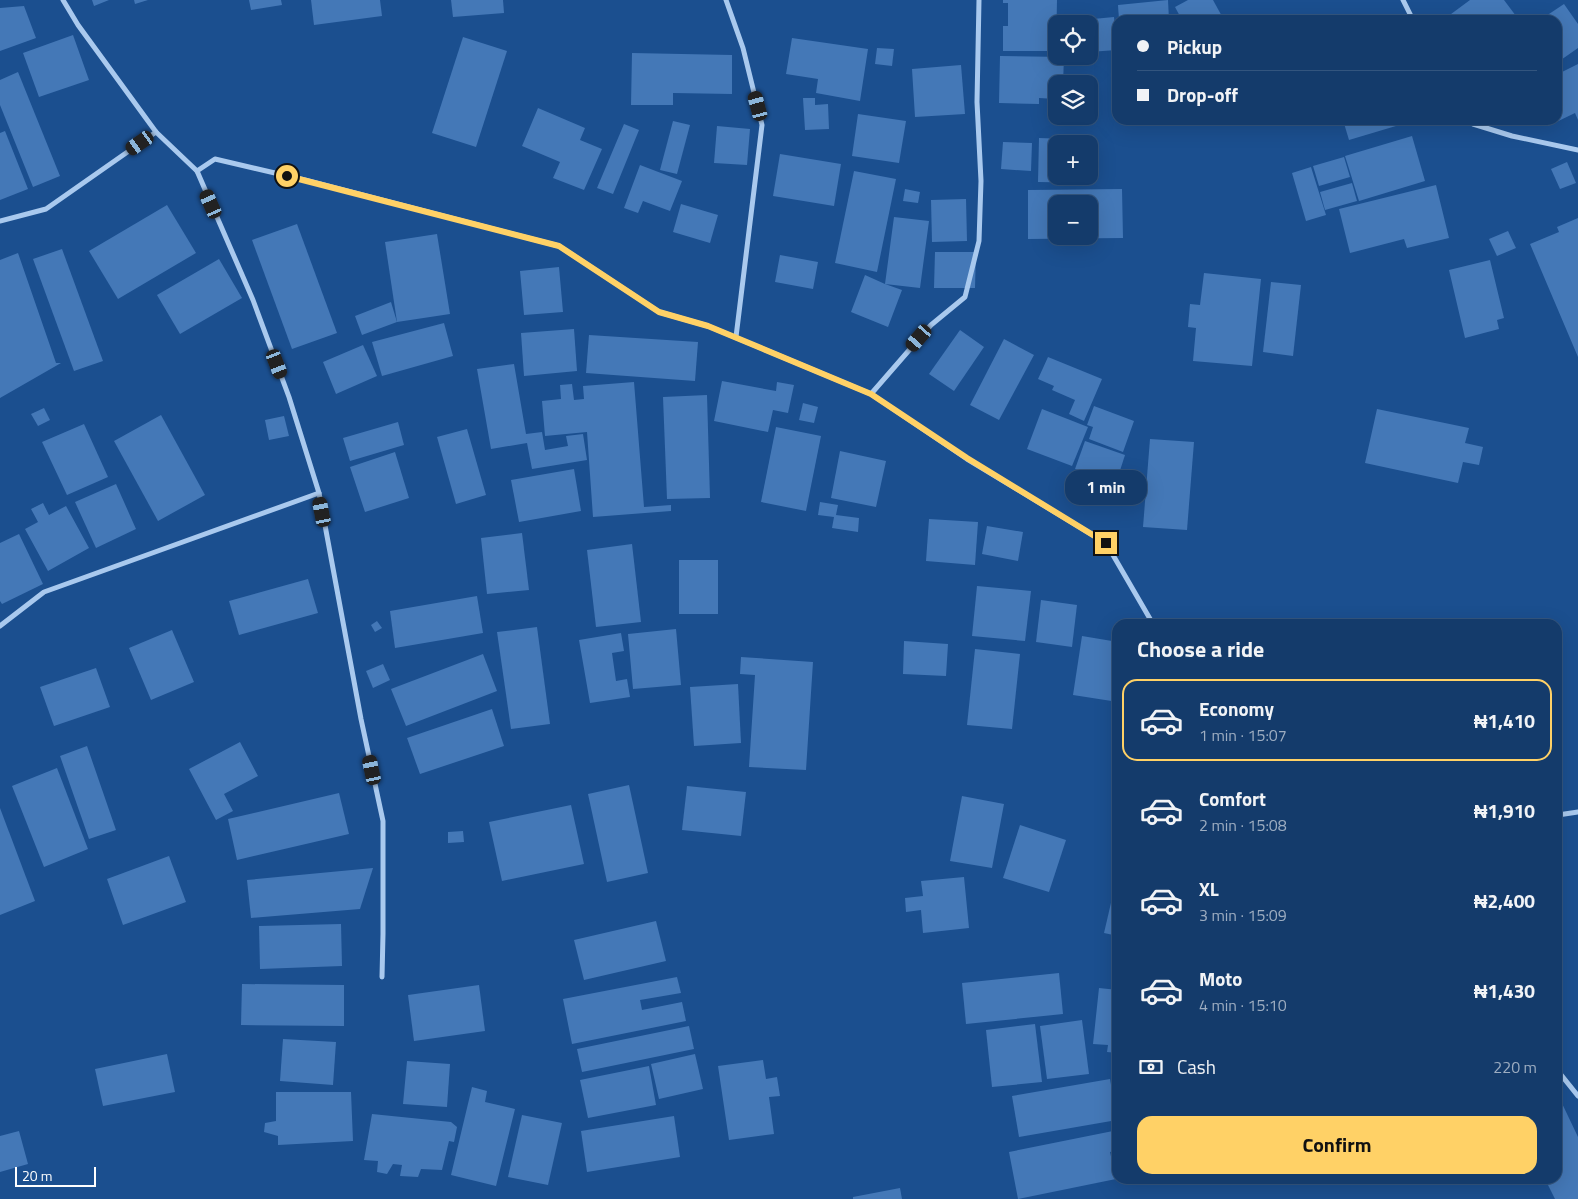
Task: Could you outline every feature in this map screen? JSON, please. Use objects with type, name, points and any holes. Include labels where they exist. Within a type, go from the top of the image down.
[{"type":"street","points":[[63,0],[78,25],[156,132],[197,171],[256,309],[289,396],[319,493],[360,718],[383,821],[382,977]]},
{"type":"street","points":[[726,0],[742,48],[762,125],[736,338]]},
{"type":"street","points":[[871,394],[931,325],[965,297],[979,241],[981,180],[977,102],[979,0]]},
{"type":"street","points":[[1404,0],[1411,15]]},
{"type":"street","points":[[1476,125],[1512,136],[1578,150]]},
{"type":"street","points":[[0,221],[46,209],[156,132]]},
{"type":"street","points":[[197,171],[216,159],[305,180],[559,246],[659,312],[708,326],[871,394],[967,458],[1106,543],[1150,619]]},
{"type":"street","points":[[0,626],[44,592],[319,493]]},
{"type":"street","points":[[1562,814],[1578,812]]},
{"type":"street","points":[[1562,1076],[1578,1096]]},
{"type":"building","points":[[92,0],[109,0],[94,6]]},
{"type":"building","points":[[134,0],[148,0],[135,4]]},
{"type":"building","points":[[249,0],[281,0],[282,5],[251,10]]},
{"type":"building","points":[[311,0],[380,0],[382,16],[314,25]]},
{"type":"building","points":[[451,0],[503,0],[504,13],[453,17]]},
{"type":"building","points":[[1003,0],[1057,0],[1057,15],[1048,15],[1048,51],[1003,51],[1003,26],[1008,26],[1008,3],[1003,3]]},
{"type":"building","points":[[1168,0],[1169,15],[1119,15],[1118,5]]},
{"type":"building","points":[[1188,0],[1213,0],[1221,15],[1179,15],[1175,7]]},
{"type":"building","points":[[1470,0],[1504,0],[1515,15],[1450,15]]},
{"type":"building","points":[[1564,4],[1578,24],[1578,48],[1562,59],[1562,15],[1548,15]]},
{"type":"building","points":[[24,6],[36,38],[0,51],[0,8]]},
{"type":"building","points":[[1112,17],[1112,50],[1098,51],[1098,19]]},
{"type":"building","points":[[73,35],[89,80],[39,97],[23,53]]},
{"type":"building","points":[[463,37],[507,51],[476,147],[432,133]]},
{"type":"building","points":[[792,38],[868,49],[860,101],[816,93],[818,79],[786,74]]},
{"type":"building","points":[[877,48],[894,49],[892,66],[875,64]]},
{"type":"building","points":[[632,53],[732,55],[732,94],[673,93],[673,105],[631,105]]},
{"type":"building","points":[[1000,56],[1048,57],[1048,65],[1064,65],[1063,75],[1048,75],[1048,99],[1039,98],[1039,104],[999,103]]},
{"type":"building","points":[[1578,64],[1578,120],[1575,113],[1562,119],[1562,72]]},
{"type":"building","points":[[961,65],[965,114],[915,117],[912,69]]},
{"type":"building","points":[[18,72],[60,176],[33,187],[0,105],[0,80]]},
{"type":"building","points":[[803,98],[815,98],[815,105],[828,104],[829,129],[805,130]]},
{"type":"building","points":[[538,108],[585,128],[580,140],[602,149],[584,190],[553,178],[560,162],[522,146]]},
{"type":"building","points":[[858,114],[906,121],[899,163],[852,156]]},
{"type":"building","points":[[673,121],[690,125],[677,174],[660,170]]},
{"type":"building","points":[[624,124],[639,130],[613,194],[597,188]]},
{"type":"building","points":[[1344,125],[1399,125],[1349,140]]},
{"type":"building","points":[[717,126],[750,129],[747,165],[714,163]]},
{"type":"building","points":[[5,131],[28,189],[0,200],[0,133]]},
{"type":"building","points":[[1412,136],[1425,181],[1359,201],[1345,156]]},
{"type":"building","points":[[1039,138],[1048,138],[1048,182],[1038,182]]},
{"type":"building","points":[[1003,142],[1032,143],[1031,171],[1001,169]]},
{"type":"building","points":[[780,154],[841,164],[834,206],[773,196]]},
{"type":"building","points":[[1344,157],[1350,177],[1319,186],[1313,166]]},
{"type":"building","points":[[1567,162],[1576,183],[1560,189],[1551,169]]},
{"type":"building","points":[[640,165],[682,181],[670,211],[643,201],[638,213],[624,208]]},
{"type":"building","points":[[1311,167],[1326,215],[1306,221],[1292,173]]},
{"type":"building","points":[[854,171],[896,179],[877,272],[835,263]]},
{"type":"building","points":[[1352,183],[1357,201],[1325,210],[1320,192]]},
{"type":"building","points":[[1436,185],[1449,238],[1407,248],[1404,239],[1350,253],[1339,209]]},
{"type":"building","points":[[905,189],[920,192],[918,203],[903,201]]},
{"type":"building","points":[[1122,189],[1123,238],[1098,238],[1098,195],[1048,195],[1048,239],[1028,239],[1028,190]]},
{"type":"building","points":[[966,199],[967,241],[932,242],[931,200]]},
{"type":"building","points":[[681,204],[718,215],[710,243],[673,232]]},
{"type":"building","points":[[167,205],[196,253],[118,299],[89,251]]},
{"type":"building","points":[[894,217],[929,221],[920,288],[885,284]]},
{"type":"building","points":[[1578,218],[1578,357],[1530,244],[1559,232],[1557,227]]},
{"type":"building","points":[[297,224],[337,333],[292,349],[252,240]]},
{"type":"building","points":[[1508,231],[1516,248],[1497,256],[1489,239]]},
{"type":"building","points":[[437,234],[450,314],[397,322],[385,242]]},
{"type":"building","points":[[62,249],[103,361],[74,371],[33,259]]},
{"type":"building","points":[[935,252],[976,252],[975,288],[934,288]]},
{"type":"building","points":[[18,253],[56,363],[61,363],[0,398],[0,260]]},
{"type":"building","points":[[780,255],[818,262],[813,289],[775,282]]},
{"type":"building","points":[[219,259],[242,298],[180,334],[157,295]]},
{"type":"building","points":[[1490,260],[1504,318],[1497,320],[1499,329],[1465,338],[1449,270]]},
{"type":"building","points":[[559,267],[563,312],[524,315],[520,271]]},
{"type":"building","points":[[1204,273],[1261,279],[1252,366],[1193,361],[1196,328],[1188,327],[1190,304],[1200,305]]},
{"type":"building","points":[[865,275],[902,290],[888,327],[851,312]]},
{"type":"building","points":[[1271,282],[1301,285],[1293,356],[1263,352]]},
{"type":"building","points":[[391,302],[397,322],[362,335],[355,316]]},
{"type":"building","points":[[444,323],[453,356],[382,376],[372,342]]},
{"type":"building","points":[[574,329],[577,371],[524,376],[521,333]]},
{"type":"building","points":[[960,330],[984,347],[954,391],[929,374]]},
{"type":"building","points":[[589,335],[698,342],[695,381],[586,373]]},
{"type":"building","points":[[1004,339],[1034,355],[999,420],[970,405]]},
{"type":"building","points":[[363,345],[377,376],[336,394],[323,362]]},
{"type":"building","points":[[1048,357],[1102,379],[1084,421],[1069,414],[1075,400],[1052,390],[1054,386],[1038,379]]},
{"type":"building","points":[[514,364],[526,434],[542,432],[545,450],[568,446],[566,436],[583,434],[587,460],[532,469],[527,443],[491,449],[477,369]]},
{"type":"building","points":[[722,381],[776,391],[777,382],[794,385],[788,413],[773,410],[768,432],[714,421]]},
{"type":"building","points":[[634,382],[644,507],[671,505],[671,511],[593,517],[587,432],[545,436],[542,401],[561,399],[560,385],[572,384],[574,400],[584,399],[583,386]]},
{"type":"building","points":[[707,395],[710,498],[667,499],[663,397]]},
{"type":"building","points":[[803,403],[818,407],[814,423],[799,420]]},
{"type":"building","points":[[1094,406],[1134,421],[1123,452],[1089,439],[1093,427],[1087,425]]},
{"type":"building","points":[[44,408],[50,420],[38,426],[31,414]]},
{"type":"building","points":[[1042,409],[1088,427],[1072,466],[1027,449]]},
{"type":"building","points":[[1377,409],[1469,428],[1465,443],[1483,447],[1479,465],[1463,462],[1458,483],[1365,463]]},
{"type":"building","points":[[161,415],[205,495],[158,521],[114,441]]},
{"type":"building","points":[[284,416],[289,436],[269,440],[265,420]]},
{"type":"building","points":[[398,422],[404,445],[350,461],[343,438]]},
{"type":"building","points":[[84,424],[108,477],[67,495],[42,442]]},
{"type":"building","points":[[776,427],[821,436],[806,511],[761,502]]},
{"type":"building","points":[[467,429],[486,495],[456,504],[437,437]]},
{"type":"building","points":[[1150,439],[1194,442],[1187,530],[1143,527]]},
{"type":"building","points":[[1085,441],[1125,455],[1116,483],[1075,469]]},
{"type":"building","points":[[840,451],[886,461],[876,507],[831,498]]},
{"type":"building","points":[[395,452],[409,498],[365,512],[350,467]]},
{"type":"building","points":[[574,469],[581,511],[519,522],[511,480]]},
{"type":"building","points":[[116,484],[136,529],[96,548],[75,502]]},
{"type":"building","points":[[820,502],[838,505],[836,515],[859,518],[858,532],[832,528],[834,517],[818,515]]},
{"type":"building","points":[[43,503],[49,515],[66,506],[89,548],[48,571],[25,529],[38,522],[31,509]]},
{"type":"building","points":[[929,519],[978,522],[975,565],[926,561]]},
{"type":"building","points":[[987,526],[1023,532],[1018,561],[982,554]]},
{"type":"building","points":[[522,533],[529,590],[487,594],[481,538]]},
{"type":"building","points":[[19,534],[43,584],[2,604],[0,601],[0,543]]},
{"type":"building","points":[[632,544],[641,622],[596,627],[587,550]]},
{"type":"building","points":[[679,560],[718,560],[718,614],[679,614]]},
{"type":"building","points":[[308,579],[318,613],[239,635],[229,601]]},
{"type":"building","points":[[977,586],[1031,591],[1025,641],[972,636]]},
{"type":"building","points":[[477,596],[483,633],[395,648],[390,611]]},
{"type":"building","points":[[1041,600],[1077,605],[1072,647],[1036,642]]},
{"type":"building","points":[[377,621],[382,628],[375,632],[371,625]]},
{"type":"building","points":[[537,627],[550,724],[511,729],[497,632]]},
{"type":"building","points":[[676,629],[681,685],[633,689],[628,634]]},
{"type":"building","points":[[172,630],[194,682],[151,700],[129,648]]},
{"type":"building","points":[[621,633],[624,651],[612,653],[616,681],[627,679],[630,697],[590,703],[579,640]]},
{"type":"building","points":[[1082,636],[1112,641],[1112,701],[1073,695]]},
{"type":"building","points":[[904,641],[948,644],[946,676],[903,674]]},
{"type":"building","points":[[975,649],[1020,654],[1012,729],[967,725]]},
{"type":"building","points":[[483,654],[497,691],[406,726],[391,689]]},
{"type":"building","points":[[741,657],[813,662],[806,770],[749,767],[755,675],[740,674]]},
{"type":"building","points":[[383,664],[390,680],[373,688],[366,671]]},
{"type":"building","points":[[96,668],[110,707],[54,726],[40,687]]},
{"type":"building","points":[[738,684],[741,743],[694,746],[690,687]]},
{"type":"building","points":[[492,709],[504,746],[420,774],[407,738]]},
{"type":"building","points":[[240,742],[258,776],[224,794],[233,811],[216,820],[189,769]]},
{"type":"building","points":[[87,746],[116,830],[89,839],[60,756]]},
{"type":"building","points":[[57,768],[88,849],[44,867],[12,786]]},
{"type":"building","points":[[629,785],[648,873],[607,882],[588,794]]},
{"type":"building","points":[[687,786],[746,792],[741,836],[682,830]]},
{"type":"building","points":[[339,793],[349,834],[237,860],[228,819]]},
{"type":"building","points":[[962,796],[1004,804],[992,868],[950,861]]},
{"type":"building","points":[[571,805],[584,864],[502,881],[489,822]]},
{"type":"building","points":[[0,808],[35,901],[0,915]]},
{"type":"building","points":[[1020,825],[1066,840],[1049,892],[1003,878]]},
{"type":"building","points":[[463,831],[464,842],[448,843],[448,832]]},
{"type":"building","points":[[169,856],[186,902],[123,925],[107,879]]},
{"type":"building","points":[[373,868],[360,909],[251,918],[247,880]]},
{"type":"building","points":[[964,877],[969,928],[923,933],[921,910],[906,912],[905,898],[923,896],[921,881]]},
{"type":"building","points":[[1112,899],[1112,935],[1104,933]]},
{"type":"building","points":[[656,921],[666,961],[584,980],[574,940]]},
{"type":"building","points":[[341,924],[342,966],[260,969],[259,926]]},
{"type":"building","points":[[1059,973],[1063,1014],[966,1024],[962,983]]},
{"type":"building","points":[[677,977],[681,993],[640,1000],[642,1010],[682,1002],[686,1021],[572,1044],[563,999]]},
{"type":"building","points":[[242,984],[344,985],[344,1026],[241,1025]]},
{"type":"building","points":[[479,985],[485,1031],[414,1041],[408,995]]},
{"type":"building","points":[[1099,988],[1112,989],[1112,1052],[1107,1052],[1108,1045],[1093,1044]]},
{"type":"building","points":[[1082,1020],[1089,1074],[1047,1079],[1040,1026]]},
{"type":"building","points":[[1035,1024],[1042,1082],[992,1087],[986,1030]]},
{"type":"building","points":[[689,1026],[694,1049],[582,1072],[577,1049]]},
{"type":"building","points":[[283,1039],[336,1042],[333,1085],[280,1081]]},
{"type":"building","points":[[167,1054],[175,1092],[103,1106],[95,1069]]},
{"type":"building","points":[[695,1054],[703,1089],[659,1099],[651,1064]]},
{"type":"building","points":[[763,1060],[766,1079],[777,1077],[780,1096],[769,1097],[774,1134],[729,1140],[718,1066]]},
{"type":"building","points":[[407,1061],[450,1064],[447,1107],[403,1104]]},
{"type":"building","points":[[649,1066],[656,1105],[588,1118],[580,1080]]},
{"type":"building","points":[[1110,1079],[1112,1121],[1019,1137],[1012,1096]]},
{"type":"building","points":[[472,1087],[487,1091],[485,1102],[515,1109],[496,1186],[451,1175]]},
{"type":"building","points":[[276,1092],[351,1092],[353,1141],[278,1145],[278,1136],[264,1132],[265,1123],[276,1121]]},
{"type":"building","points":[[1562,1103],[1578,1137],[1578,1199],[1555,1199],[1548,1184],[1562,1184]]},
{"type":"building","points":[[372,1114],[451,1122],[457,1127],[454,1142],[449,1141],[442,1170],[421,1169],[418,1177],[400,1176],[402,1165],[393,1164],[387,1174],[377,1172],[378,1161],[364,1160]]},
{"type":"building","points":[[522,1115],[562,1123],[548,1185],[508,1177]]},
{"type":"building","points":[[674,1116],[680,1157],[587,1172],[581,1131]]},
{"type":"building","points":[[19,1131],[28,1164],[0,1172],[0,1136]]},
{"type":"building","points":[[1112,1131],[1112,1152],[1110,1152],[1112,1180],[1018,1199],[1009,1152]]},
{"type":"building","points":[[900,1188],[902,1199],[853,1199],[853,1197]]},
{"type":"route","points":[[287,176],[559,246],[659,312],[708,326],[871,394],[967,458],[1106,543]]}]
